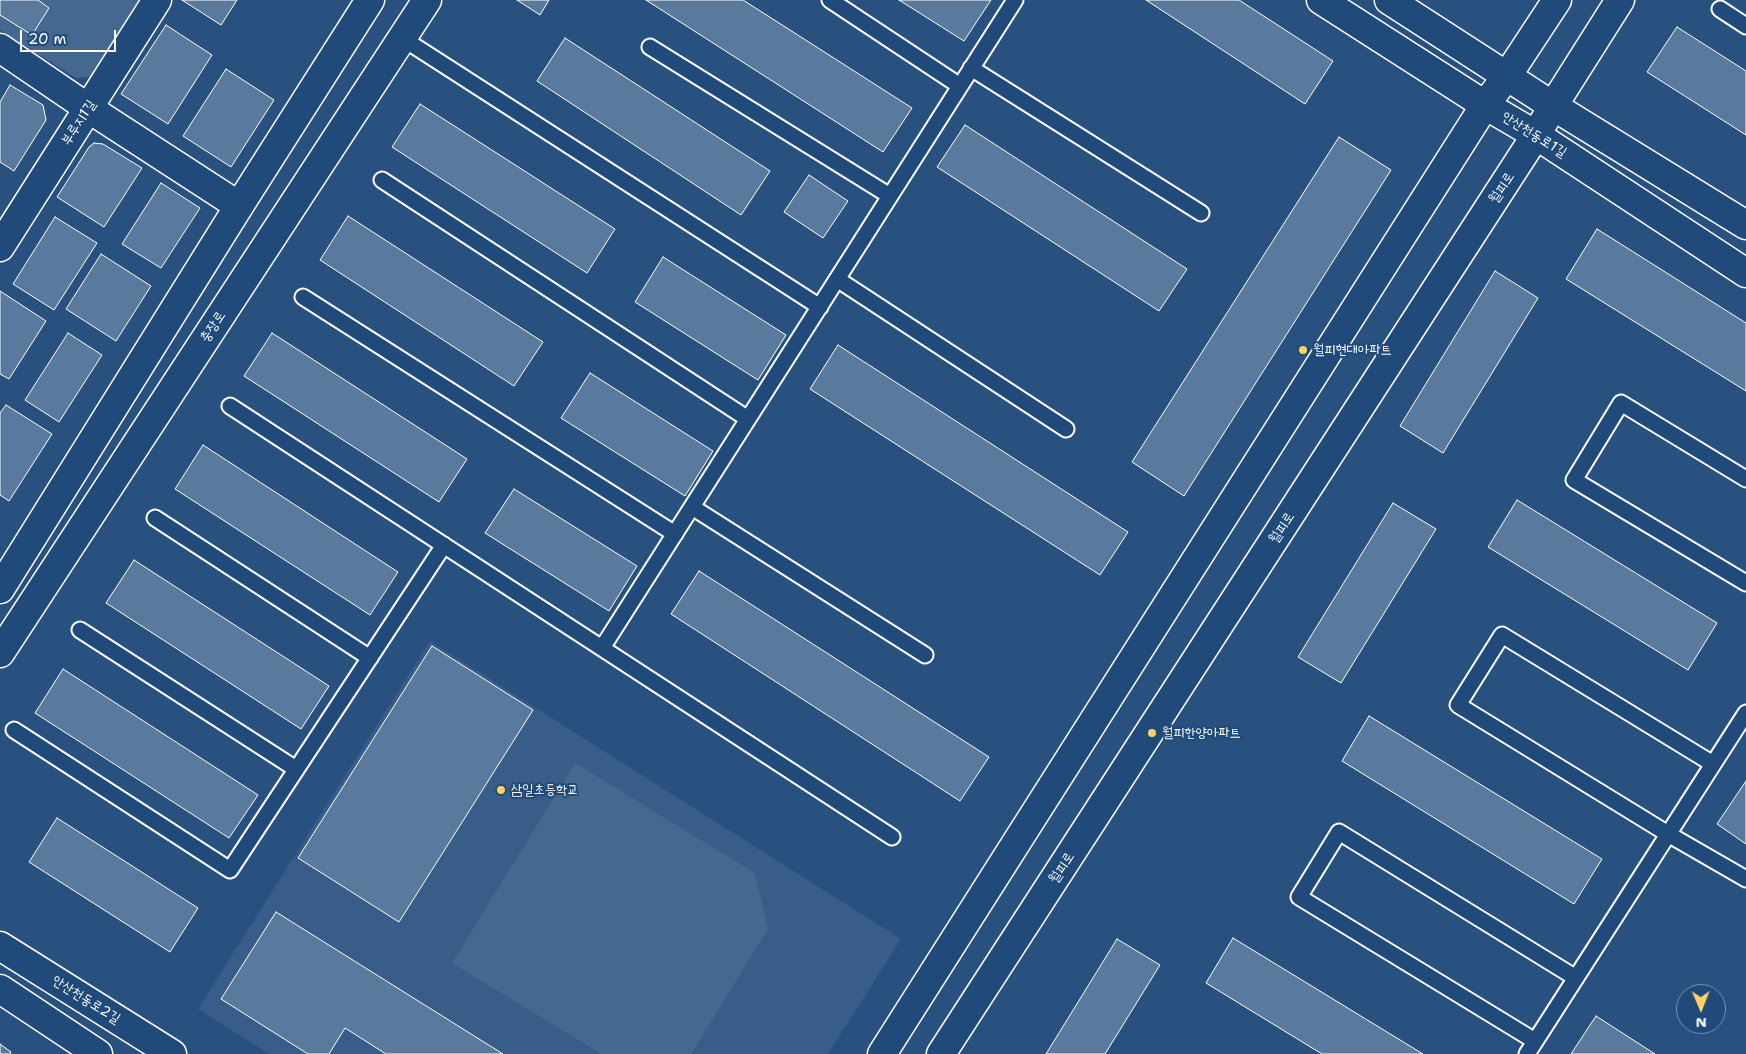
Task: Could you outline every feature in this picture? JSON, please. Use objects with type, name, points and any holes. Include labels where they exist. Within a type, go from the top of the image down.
[{"type":"street","name":"부루지1길","points":[[0,247],[157,0]]},
{"type":"street","points":[[0,589],[370,0]]},
{"type":"street","name":"충장로","points":[[0,653],[427,0]]},
{"type":"street","name":"안산천동로1길","points":[[1321,0],[1485,105],[1536,135],[1746,273]]},
{"type":"street","points":[[1389,0],[1553,106],[1746,225]]},
{"type":"street","points":[[882,1054],[1485,105],[1507,76],[1557,0]]},
{"type":"street","name":"월피로","points":[[941,1054],[1536,135],[1620,0]]},
{"type":"street","points":[[0,48],[88,108],[239,206]]},
{"type":"street","name":"안산천동로2길","points":[[0,946],[172,1054]]},
{"type":"street","points":[[0,989],[98,1054]]},
{"type":"lane","points":[[830,0],[960,86]]},
{"type":"lane","points":[[602,648],[1015,0]]},
{"type":"lane","points":[[1720,9],[1746,26]]},
{"type":"lane","points":[[402,38],[820,307]]},
{"type":"lane","points":[[650,47],[890,196]]},
{"type":"lane","points":[[971,68],[1201,213]]},
{"type":"lane","points":[[382,180],[748,419]]},
{"type":"lane","points":[[837,280],[1066,429]]},
{"type":"lane","points":[[303,297],[675,534]]},
{"type":"lane","points":[[1746,478],[1621,403],[1574,480],[1746,584]]},
{"type":"lane","points":[[230,406],[892,837]]},
{"type":"lane","points":[[692,507],[925,655]]},
{"type":"lane","points":[[155,518],[370,658]]},
{"type":"lane","points":[[14,730],[230,870],[444,545]]},
{"type":"lane","points":[[80,630],[296,769]]},
{"type":"lane","points":[[1714,764],[1502,635],[1458,705],[1668,834],[1746,879]]},
{"type":"lane","points":[[1527,1054],[1714,764],[1742,730],[1746,713]]},
{"type":"lane","points":[[1535,1041],[1299,897],[1339,832],[1576,978]]},
{"type":"shaded area","points":[[0,0],[147,0],[99,76],[76,78],[0,30]]},
{"type":"shaded area","name":"삼일초등학교","points":[[430,641],[901,939],[828,1054],[269,1054],[198,1009]]},
{"type":"shaded area","points":[[575,763],[755,873],[768,929],[691,1054],[601,1054],[452,963]]},
{"type":"building","points":[[0,0],[38,0],[49,8],[32,35],[0,15]]},
{"type":"building","points":[[182,0],[237,0],[221,25]]},
{"type":"building","points":[[517,0],[549,0],[540,15]]},
{"type":"building","points":[[646,0],[743,0],[912,108],[883,152]]},
{"type":"building","points":[[899,0],[991,0],[964,41]]},
{"type":"building","points":[[1146,0],[1239,0],[1333,61],[1305,104]]},
{"type":"building","points":[[166,25],[212,55],[168,124],[121,94]]},
{"type":"building","points":[[1677,27],[1746,71],[1746,135],[1647,72]]},
{"type":"building","points":[[565,38],[770,171],[741,215],[537,81]]},
{"type":"building","points":[[226,69],[274,100],[231,167],[183,136]]},
{"type":"building","points":[[10,85],[43,105],[46,120],[14,171],[0,162],[0,102]]},
{"type":"building","points":[[420,104],[615,229],[587,273],[392,147]]},
{"type":"building","points":[[965,125],[1187,269],[1159,311],[937,167]]},
{"type":"building","points":[[1339,137],[1391,170],[1184,496],[1132,462]]},
{"type":"building","points":[[94,143],[103,144],[142,168],[104,227],[57,197],[89,147]]},
{"type":"building","points":[[809,175],[848,201],[823,238],[784,212]]},
{"type":"building","points":[[161,183],[200,208],[161,268],[122,244]]},
{"type":"building","points":[[348,216],[543,342],[514,386],[320,260]]},
{"type":"building","points":[[55,217],[97,243],[54,310],[13,284]]},
{"type":"building","points":[[1597,229],[1746,323],[1746,391],[1566,279]]},
{"type":"building","points":[[101,254],[151,286],[116,341],[66,309]]},
{"type":"building","points":[[663,257],[786,335],[758,380],[635,302]]},
{"type":"building","points":[[1495,271],[1538,298],[1443,453],[1400,426]]},
{"type":"building","points":[[0,291],[46,321],[9,379],[0,374]]},
{"type":"building","points":[[68,333],[102,355],[59,422],[25,400]]},
{"type":"building","points":[[272,333],[467,459],[439,502],[244,376]]},
{"type":"building","points":[[838,345],[1128,532],[1100,575],[810,389]]},
{"type":"building","points":[[590,373],[713,451],[685,496],[561,418]]},
{"type":"building","points":[[6,405],[52,434],[9,501],[0,495],[0,413]]},
{"type":"building","points":[[203,445],[398,572],[370,615],[175,489]]},
{"type":"building","points":[[514,489],[637,566],[609,611],[485,533]]},
{"type":"building","points":[[1517,500],[1717,623],[1688,670],[1488,547]]},
{"type":"building","points":[[1393,503],[1436,529],[1341,683],[1298,657]]},
{"type":"building","points":[[134,560],[329,686],[301,729],[106,603]]},
{"type":"building","points":[[699,571],[989,757],[960,801],[671,614]]},
{"type":"building","points":[[432,646],[533,710],[399,922],[298,858]]},
{"type":"building","points":[[63,669],[258,795],[229,838],[35,713]]},
{"type":"building","points":[[1369,716],[1602,859],[1574,904],[1342,761]]},
{"type":"building","points":[[1746,781],[1746,844],[1717,824]]},
{"type":"building","points":[[57,818],[198,908],[170,952],[29,862]]},
{"type":"building","points":[[276,912],[503,1054],[386,1054],[345,1028],[329,1054],[308,1054],[221,999]]},
{"type":"building","points":[[1233,938],[1423,1054],[1322,1054],[1206,983]]},
{"type":"building","points":[[1117,939],[1160,965],[1105,1054],[1046,1054]]},
{"type":"building","points":[[1596,1016],[1655,1054],[1571,1054]]},
{"type":"building","points":[[0,1044],[11,1052],[10,1054],[0,1054]]},
{"type":"place","name":"월피현대아파트","points":[[1303,350]]},
{"type":"place","name":"월피한양아파트","points":[[1152,733]]},
{"type":"place","name":"삼일초등학교","points":[[501,790]]}]
